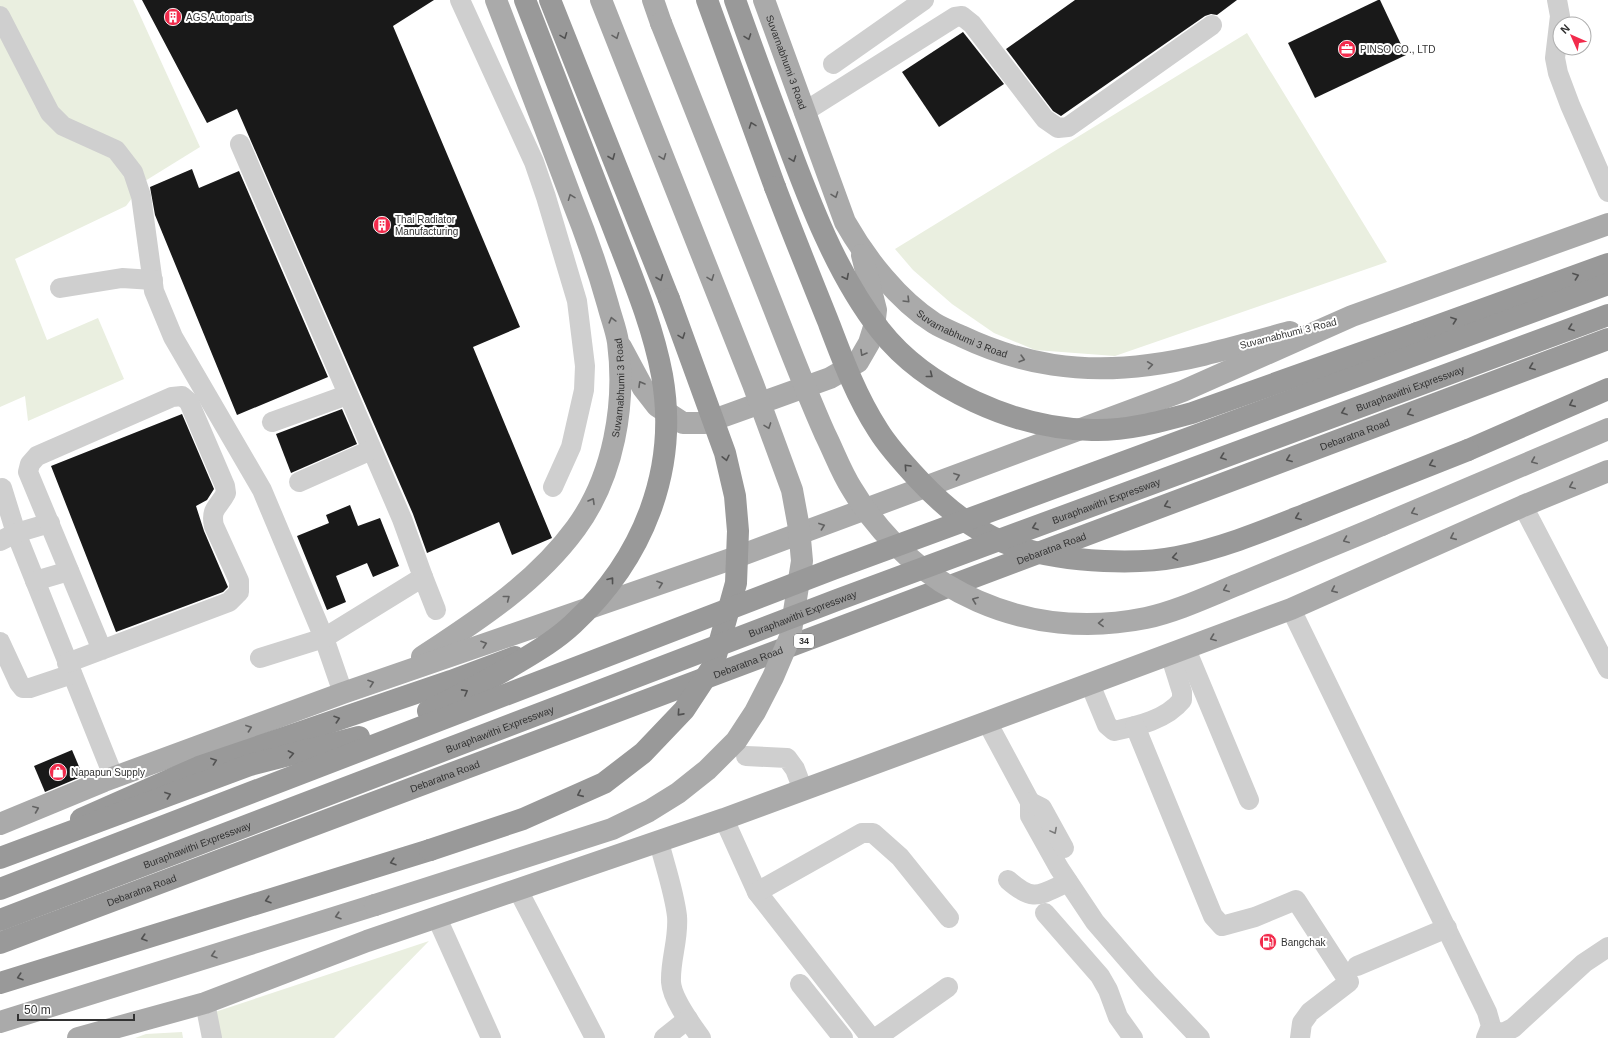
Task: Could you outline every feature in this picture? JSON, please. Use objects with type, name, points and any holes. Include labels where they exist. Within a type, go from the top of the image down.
[{"type":"highway","points":[[0,857],[250,765],[285,754],[343,742],[410,719],[467,692],[551,642],[573,624],[596,600],[619,571],[648,517],[658,491],[664,464],[667,433],[666,406],[662,374],[645,311],[525,0]]},
{"type":"highway","points":[[0,984],[430,850],[524,819],[604,783],[643,753],[684,710],[713,666],[736,583],[738,531],[735,496],[725,453],[668,299],[550,0]]},
{"type":"highway","points":[[707,0],[775,188],[853,385],[878,432],[903,463],[934,496],[960,518],[988,535],[1018,548],[1054,556],[1140,562],[1178,557],[1222,546],[1468,450],[1608,389]]},
{"type":"highway","points":[[735,0],[804,187],[849,282],[880,330],[911,360],[945,387],[980,404],[1013,416],[1047,425],[1091,430],[1120,429],[1155,423],[1231,400],[1608,264]]},
{"type":"highway","points":[[0,884],[1608,282]]},
{"type":"highway","points":[[0,889],[833,569],[1608,282]]},
{"type":"highway","name":"Buraphawithi Expressway","points":[[0,920],[836,600],[1608,315]]},
{"type":"highway","name":"Debaratna Road","points":[[0,943],[1608,339]]},
{"type":"main road","name":"Suvarnabhumi 3 Road","points":[[394,675],[480,619],[518,589],[551,559],[577,527],[598,491],[608,464],[615,434],[620,390],[618,341],[596,261],[496,0]]},
{"type":"main road","points":[[0,1022],[375,905],[612,829],[649,811],[678,793],[707,770],[736,741],[755,712],[773,677],[790,637],[802,561],[799,528],[792,490],[602,0]]},
{"type":"main road","points":[[653,0],[801,378],[832,449],[852,489],[877,524],[918,566],[964,596],[1004,611],[1053,622],[1103,623],[1146,618],[1186,606],[1608,429]]},
{"type":"main road","name":"Suvarnabhumi 3 Road","points":[[764,0],[845,222],[860,248],[886,280],[913,306],[934,323],[990,350],[1043,365],[1094,369],[1149,365],[1200,355],[1352,316]]},
{"type":"main road","points":[[0,824],[114,778],[343,693],[734,558],[1183,392],[1352,316],[1608,224]]},
{"type":"main road","points":[[618,341],[643,388],[657,406],[683,423],[704,423],[830,378],[858,362],[869,343],[874,327],[876,310],[860,248]]},
{"type":"main road","points":[[78,1038],[205,1003],[367,941],[724,819],[1178,652],[1291,609],[1523,506],[1608,471]]},
{"type":"street","points":[[460,0],[534,162],[577,301],[585,366],[584,390],[571,447],[553,487]]},
{"type":"street","points":[[833,64],[924,0]]},
{"type":"street","points":[[1557,0],[1560,16],[1555,58],[1558,73],[1570,105],[1608,192]]},
{"type":"street","points":[[0,16],[50,114],[64,126],[116,150],[133,172],[141,196],[154,291],[173,337],[262,490],[324,638],[343,693]]},
{"type":"street","points":[[804,112],[955,17],[962,16],[972,24],[1046,119],[1058,128],[1068,127],[1212,25]]},
{"type":"street","points":[[240,144],[347,395],[402,519],[436,610]]},
{"type":"street","points":[[60,288],[122,278],[153,280]]},
{"type":"street","points":[[272,422],[347,395]]},
{"type":"street","points":[[0,642],[19,683],[23,688],[30,688],[102,650],[229,602],[239,592],[240,581],[212,519],[213,511],[226,493],[225,486],[189,402],[182,396],[172,398],[37,456],[30,464],[28,472],[102,650]]},
{"type":"street","points":[[299,482],[371,450]]},
{"type":"street","points":[[2,488],[8,537],[35,581],[114,778]]},
{"type":"street","points":[[1523,506],[1608,669]]},
{"type":"street","points":[[8,537],[50,523]]},
{"type":"street","points":[[35,581],[70,571]]},
{"type":"street","points":[[260,658],[324,638],[423,577]]},
{"type":"street","points":[[1291,609],[1487,1012],[1491,1026],[1488,1036],[1513,1028],[1584,963],[1608,947]]},
{"type":"street","points":[[1090,684],[1108,725],[1114,731],[1135,726],[1167,714],[1182,700],[1178,652]]},
{"type":"street","points":[[1178,652],[1249,800]]},
{"type":"street","points":[[988,722],[1030,802],[1030,816],[1063,875],[1118,950],[1200,1038]]},
{"type":"street","points":[[1135,726],[1213,916],[1222,926],[1255,917],[1296,900],[1349,982],[1310,1012],[1302,1023],[1300,1038]]},
{"type":"street","points":[[746,756],[787,758],[795,769],[803,790]]},
{"type":"street","points":[[724,819],[756,892],[870,1038]]},
{"type":"street","points":[[756,892],[862,833],[873,833],[900,857],[950,918]]},
{"type":"street","points":[[659,842],[677,916],[677,942],[672,967],[671,984],[688,1018],[701,1038]]},
{"type":"street","points":[[1008,880],[1021,892],[1037,895],[1063,875]]},
{"type":"street","points":[[518,890],[595,1038]]},
{"type":"street","points":[[1045,912],[1100,976],[1108,990],[1118,1017],[1133,1038]]},
{"type":"street","points":[[436,918],[492,1038]]},
{"type":"street","points":[[1358,966],[1447,928]]},
{"type":"street","points":[[800,984],[843,1038]]},
{"type":"street","points":[[876,1038],[948,987]]},
{"type":"street","points":[[205,1003],[212,1038]]},
{"type":"street","points":[[664,1038],[688,1018]]},
{"type":"shaded area","points":[[0,0],[133,0],[200,147],[145,181],[126,206],[15,259],[47,340],[98,318],[124,379],[28,421],[25,396],[0,407]]},
{"type":"shaded area","points":[[1247,33],[1387,262],[1115,356],[1035,350],[994,333],[952,304],[913,270],[895,249]]},
{"type":"shaded area","points":[[429,941],[334,1038],[219,1038],[215,1012]]},
{"type":"shaded area","points":[[182,1032],[183,1038],[135,1038],[146,1034]]},
{"type":"building","name":"Thai Radiator Manufacturing","points":[[142,0],[434,0],[393,26],[520,327],[473,347],[552,538],[512,555],[499,522],[427,553],[413,514],[237,109],[207,123]]},
{"type":"building","points":[[1075,0],[1237,0],[1217,15],[1211,14],[1205,16],[1061,116],[1053,111],[1006,49]]},
{"type":"building","name":"PINSO CO., LTD","points":[[1380,0],[1406,55],[1315,98],[1288,43]]},
{"type":"building","points":[[963,32],[1004,84],[939,127],[902,72]]},
{"type":"building","points":[[192,169],[199,188],[239,171],[328,377],[237,415],[155,215],[150,187]]},
{"type":"building","points":[[342,409],[357,444],[291,473],[276,434]]},
{"type":"building","points":[[182,414],[214,489],[207,500],[196,506],[204,531],[228,587],[223,592],[116,632],[51,466]]},
{"type":"building","points":[[350,505],[358,526],[380,518],[399,566],[373,577],[367,563],[336,576],[346,602],[327,610],[297,536],[329,523],[326,515]]},
{"type":"building","name":"Napapun Supply","points":[[72,750],[83,776],[45,792],[34,766]]},
{"type":"place","name":"AGS Autoparts","points":[[173,17]]},
{"type":"place","name":"PINSO CO., LTD","points":[[1347,49]]},
{"type":"place","name":"Thai Radiator Manufacturing","points":[[382,225]]},
{"type":"place","name":"Napapun Supply","points":[[58,772]]},
{"type":"place","name":"Bangchak","points":[[1268,942]]}]
